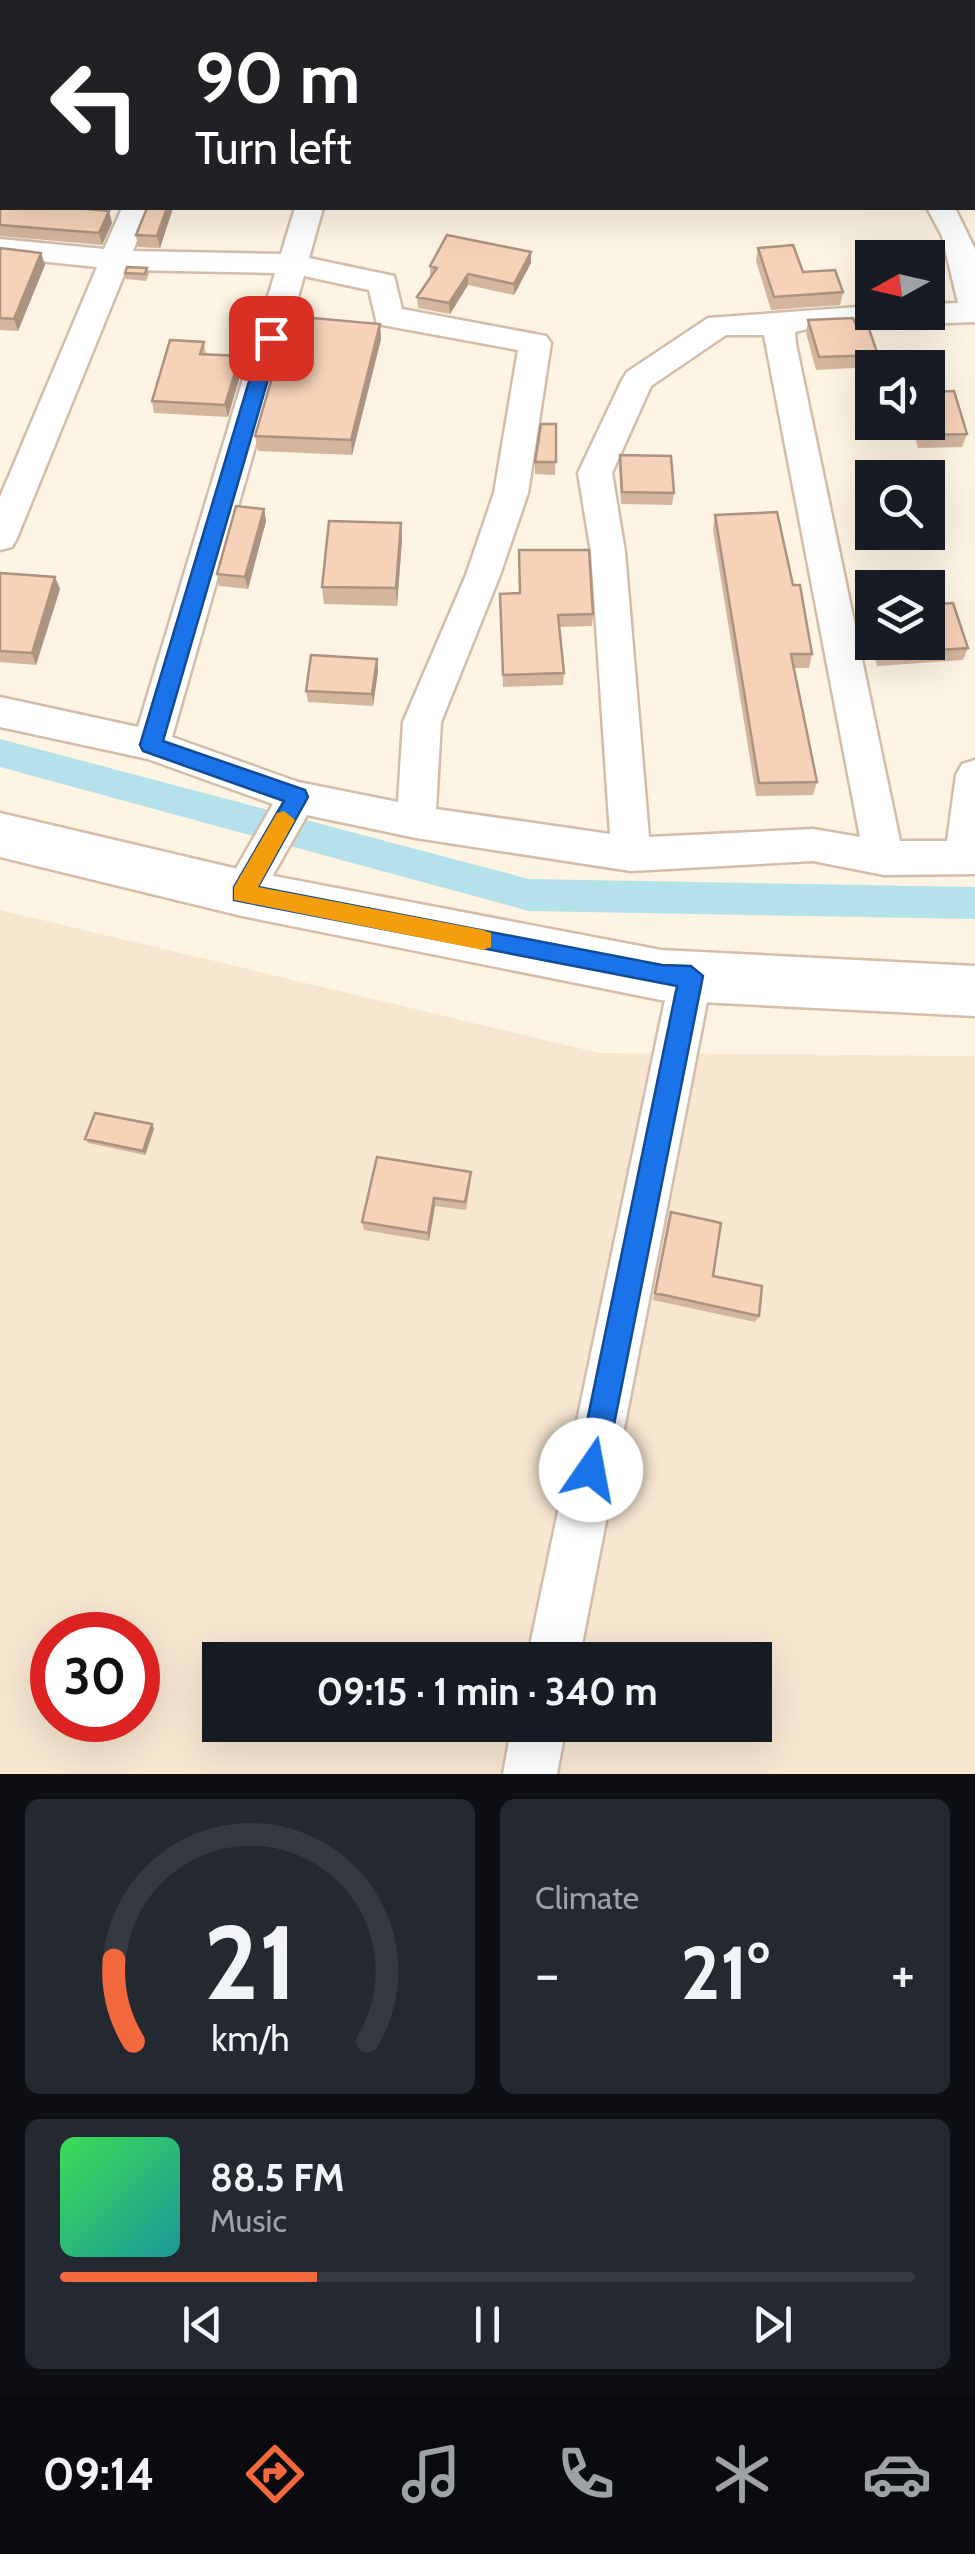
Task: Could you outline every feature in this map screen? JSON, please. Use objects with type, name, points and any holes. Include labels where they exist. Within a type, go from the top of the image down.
[{"type":"street","points":[[0,538],[135,210]]},
{"type":"street","points":[[151,745],[308,210]]},
{"type":"street","points":[[631,854],[608,552],[595,473],[638,380],[718,325],[780,325],[812,318],[975,310],[966,236],[944,210]]},
{"type":"street","points":[[0,248],[116,260],[292,264],[382,284],[388,317],[536,343],[511,493],[483,575],[422,722],[416,822]]},
{"type":"street","points":[[780,325],[780,344],[884,858]]},
{"type":"street","points":[[0,712],[151,745],[298,797],[416,822],[631,854],[813,845],[884,858],[970,857],[975,775]]},
{"type":"street","points":[[242,894],[298,797]]},
{"type":"street","points":[[0,836],[242,894],[662,975],[975,991]]},
{"type":"street","points":[[557,1642],[691,976]]},
{"type":"street","points":[[530,1774],[537,1742]]},
{"type":"shaded area","points":[[0,910],[599,1053],[975,1056],[975,1774],[0,1774]]},
{"type":"building","points":[[0,210],[109,211],[99,233],[0,225]]},
{"type":"building","points":[[146,210],[166,210],[157,236],[136,235]]},
{"type":"building","points":[[447,235],[531,252],[514,284],[468,274],[449,303],[417,297],[437,268],[430,266]]},
{"type":"building","points":[[793,245],[803,272],[835,270],[843,292],[774,297],[758,248]]},
{"type":"building","points":[[0,248],[41,253],[14,319],[0,318]]},
{"type":"building","points":[[127,267],[147,268],[145,274],[125,273]]},
{"type":"building","points":[[290,316],[380,324],[351,440],[255,436]]},
{"type":"building","points":[[853,318],[855,330],[869,330],[876,350],[855,350],[855,356],[819,357],[808,320]]},
{"type":"building","points":[[170,340],[204,342],[200,354],[240,356],[225,405],[152,401]]},
{"type":"building","points":[[945,391],[954,391],[967,434],[945,434]]},
{"type":"building","points":[[541,424],[556,424],[556,462],[535,462]]},
{"type":"building","points":[[620,455],[671,456],[674,493],[622,492]]},
{"type":"building","points":[[236,506],[264,509],[245,577],[217,574]]},
{"type":"building","points":[[777,512],[793,585],[800,585],[812,654],[791,654],[817,782],[759,783],[715,515]]},
{"type":"building","points":[[329,521],[401,523],[396,588],[322,587]]},
{"type":"building","points":[[519,550],[589,550],[593,614],[558,615],[564,673],[503,675],[500,594],[520,593]]},
{"type":"building","points":[[0,573],[55,577],[32,653],[0,651]]},
{"type":"building","points":[[953,603],[968,648],[945,650],[945,604]]},
{"type":"building","points":[[311,655],[377,659],[372,694],[306,691]]},
{"type":"building","points":[[95,1113],[152,1124],[143,1151],[85,1139]]},
{"type":"building","points":[[377,1157],[471,1172],[465,1202],[434,1198],[428,1233],[362,1222]]},
{"type":"building","points":[[671,1212],[721,1223],[713,1276],[762,1286],[759,1316],[655,1293]]},
{"type":"waterway","points":[[0,753],[529,895],[975,903]]},
{"type":"slow traffic","points":[[284,820],[242,894],[483,940]]},
{"type":"route","points":[[271,338],[151,745],[298,797],[242,894],[662,975],[691,976],[591,1470]]}]
